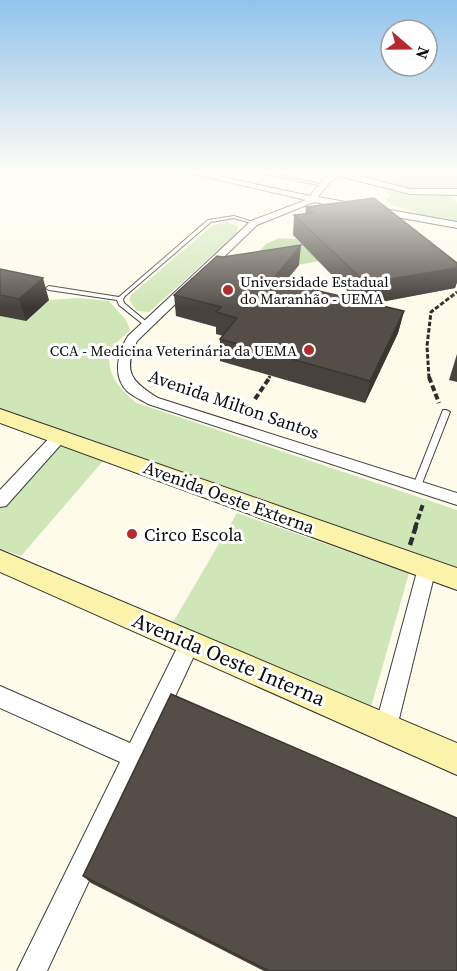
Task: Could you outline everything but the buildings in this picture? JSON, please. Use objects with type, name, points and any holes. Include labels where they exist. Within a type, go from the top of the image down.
[{"type":"street","name":"Avenida Milton Santos","points":[[266,217],[254,222],[146,324],[127,347],[123,363],[128,383],[141,395],[457,499]]},
{"type":"street","points":[[414,217],[457,225]]},
{"type":"street","name":"Avenida Oeste Externa","points":[[0,416],[457,579]]},
{"type":"street","points":[[0,501],[59,437]]},
{"type":"street","name":"Avenida Oeste Interna","points":[[0,561],[457,759]]},
{"type":"street","points":[[387,727],[427,568]]},
{"type":"street","points":[[32,971],[190,643]]},
{"type":"street","points":[[0,697],[135,758]]},
{"type":"lane","points":[[120,299],[210,220],[231,217]]},
{"type":"lane","points":[[235,217],[254,222]]},
{"type":"lane","points":[[49,288],[120,299]]},
{"type":"lane","points":[[120,299],[121,304],[146,324]]},
{"type":"lane","points":[[423,488],[446,412]]},
{"type":"path","points":[[446,412],[436,399],[430,382],[428,341],[431,312],[457,292]]},
{"type":"path","points":[[255,399],[270,376]]},
{"type":"path","points":[[405,560],[423,488]]},
{"type":"green space","points":[[432,217],[457,217],[457,222]]},
{"type":"green space","points":[[226,222],[238,226],[237,233],[149,312],[137,311],[129,300],[131,295],[213,225]]},
{"type":"green space","points":[[279,238],[296,239],[320,261],[268,270],[255,256],[266,244]]},
{"type":"green space","points":[[78,298],[109,301],[126,320],[130,330],[112,348],[109,359],[116,381],[137,403],[457,510],[457,567],[0,408],[0,316],[26,321],[49,300]]},
{"type":"green space","points":[[60,444],[103,461],[21,556],[0,549],[0,508]]},
{"type":"green space","points":[[237,513],[409,573],[371,707],[172,624]]},
{"type":"place","name":"Universidade Estadual do Maranhão - UEMA","points":[[228,290]]},
{"type":"place","name":"CCA - Medicina Veterinária da UEMA","points":[[309,350]]},
{"type":"place","name":"Circo Escola","points":[[132,534]]}]
